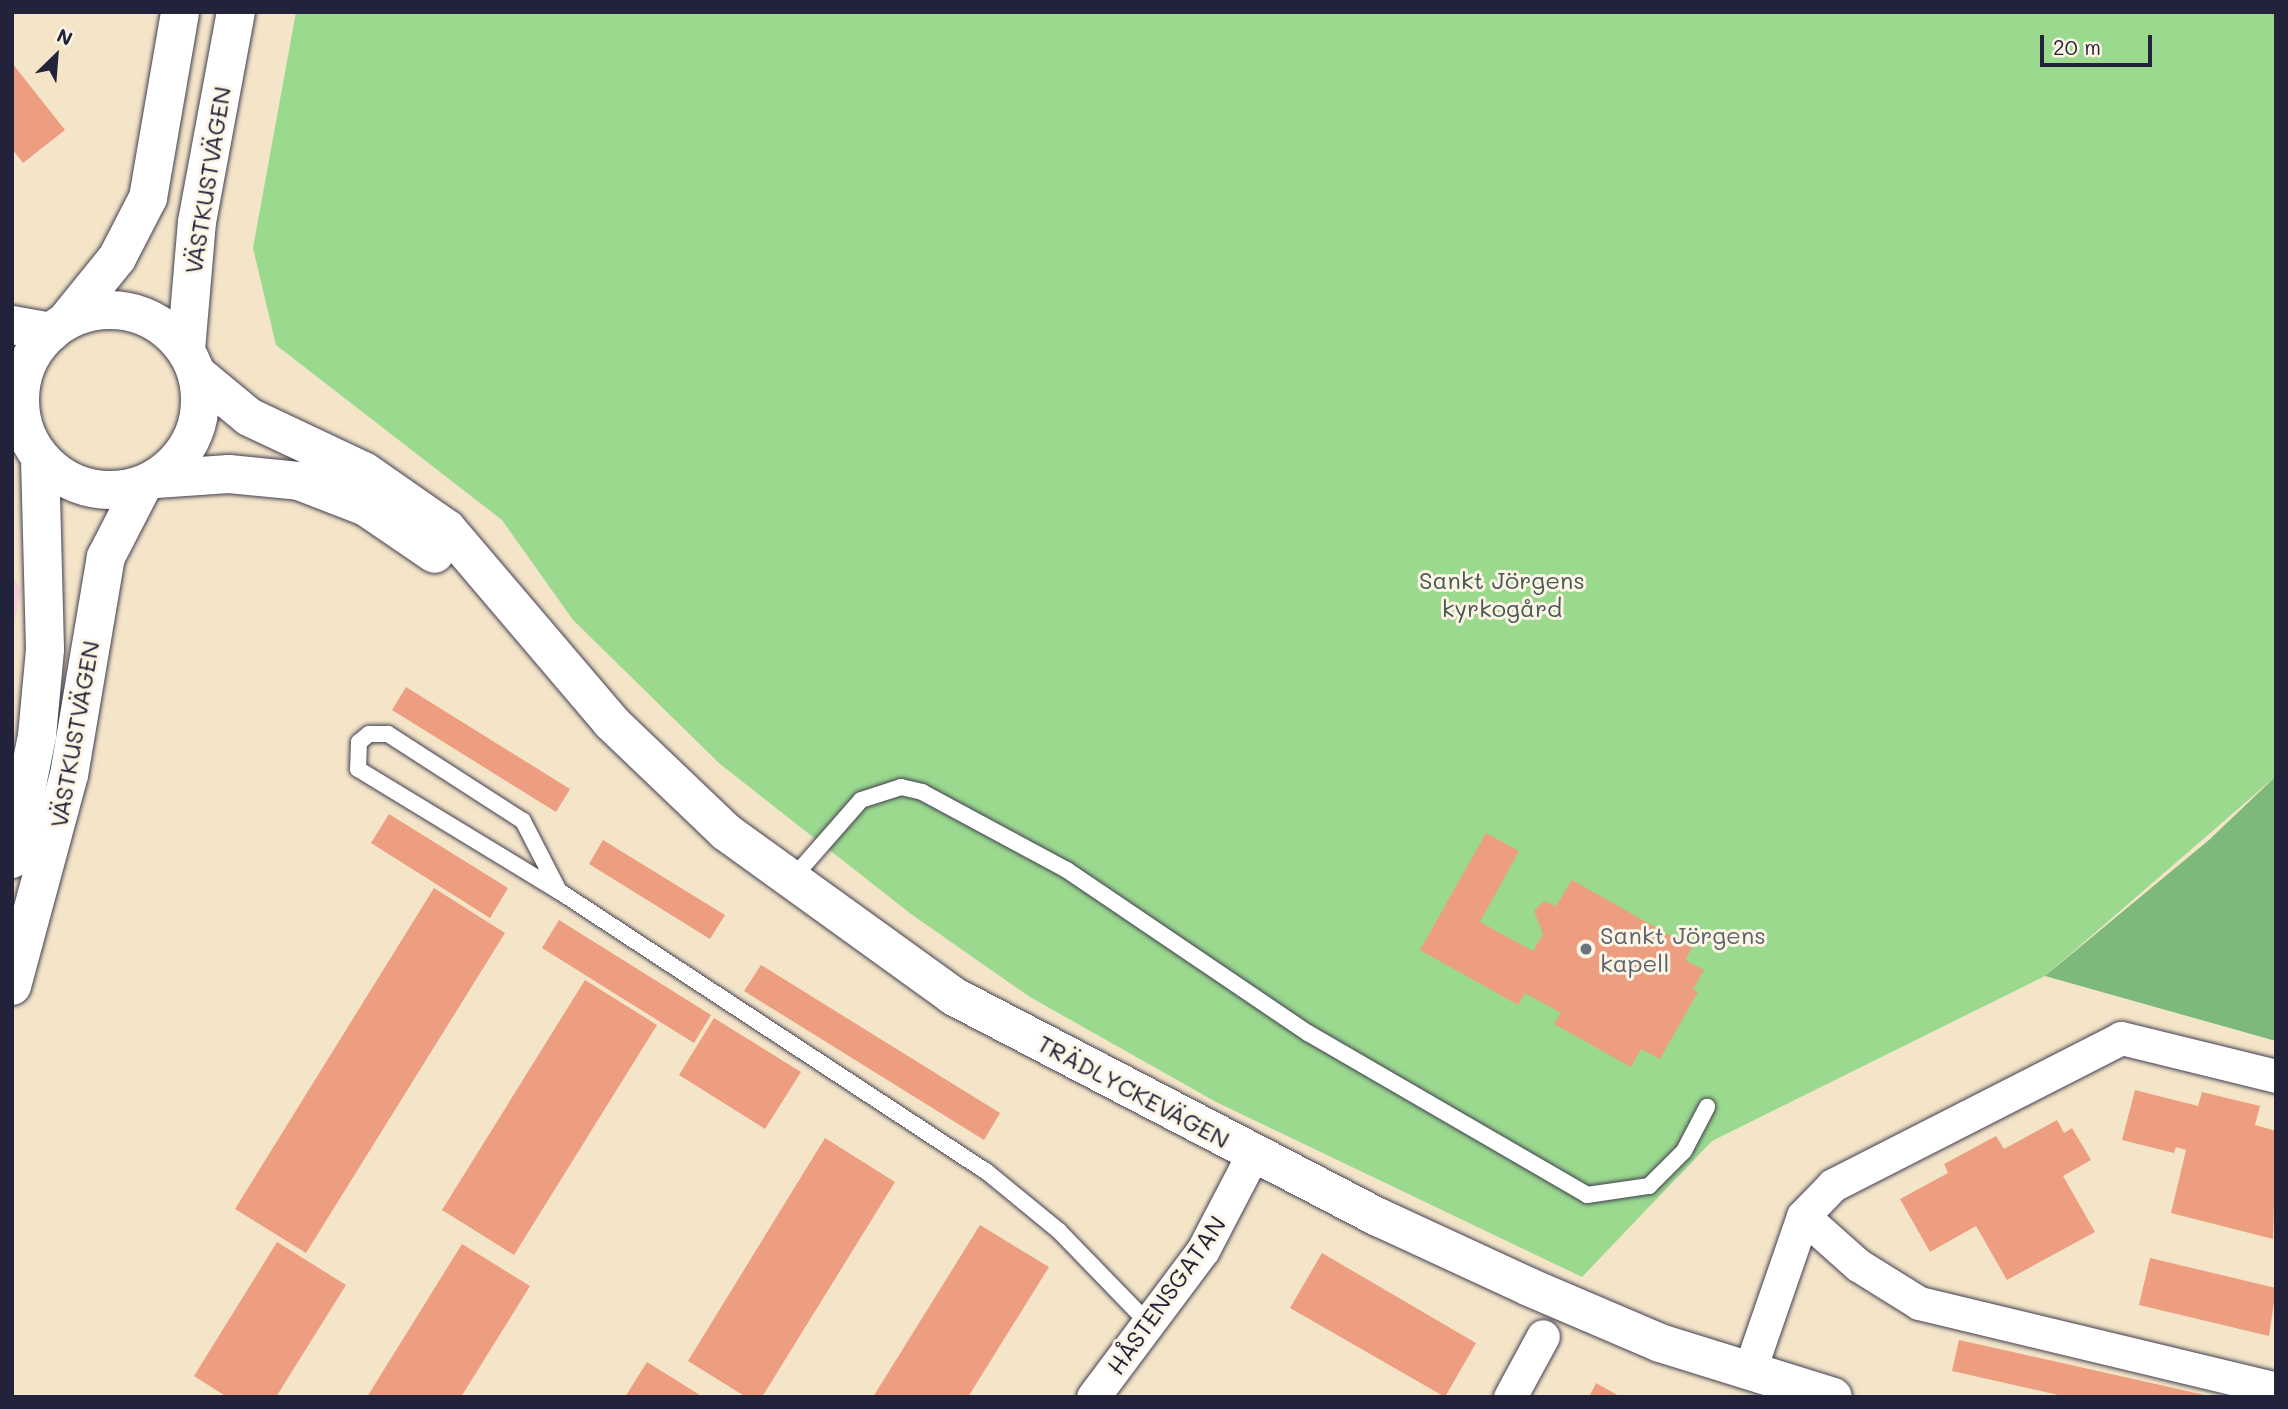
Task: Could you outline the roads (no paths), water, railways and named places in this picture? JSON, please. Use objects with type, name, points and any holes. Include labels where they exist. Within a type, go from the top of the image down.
[{"type":"street","points":[[12,325],[58,327],[101,310],[140,314],[192,362],[201,404],[195,433],[180,459],[149,482],[87,488],[26,438],[22,377],[58,327],[117,258],[148,198],[180,12]]},
{"type":"street","name":"VÄSTKUSTVÄGEN","points":[[192,362],[197,222],[236,12]]},
{"type":"street","name":"TRÄDLYCKEVÄGEN","points":[[192,362],[248,417],[364,471],[447,529],[531,632],[633,746],[790,882],[953,996],[1253,1154],[1529,1287],[1661,1343],[1833,1397]]},
{"type":"street","name":"VÄSTKUSTVÄGEN","points":[[12,859],[37,736],[45,649],[26,438]]},
{"type":"street","name":"TRÄDLYCKEVÄGEN","points":[[149,482],[266,475],[334,492],[393,522],[531,632]]},
{"type":"street","name":"VÄSTKUSTVÄGEN","points":[[12,986],[69,775],[106,557],[149,482]]},
{"type":"street","points":[[1749,1372],[1803,1216],[1833,1185],[2120,1038],[2276,1076]]},
{"type":"street","name":"HÅSTENSGATAN","points":[[1093,1397],[1203,1250],[1253,1154]]},
{"type":"street","points":[[1803,1216],[1858,1265],[1919,1303],[2276,1390]]},
{"type":"street","points":[[1510,1397],[1543,1336]]},
{"type":"lane","points":[[559,891],[523,821],[388,734],[369,733],[359,742],[358,769],[559,891],[987,1171],[1059,1231],[1149,1324]]},
{"type":"lane","points":[[790,882],[861,800],[880,790],[911,790],[1067,870],[1308,1033],[1587,1195],[1649,1186],[1684,1151],[1707,1107]]},
{"type":"place","name":"Sankt Jörgens kapell","points":[[1586,949]]},
{"type":"park label","name":"Sankt Jörgens kyrkogård","points":[[1502,594]]}]
